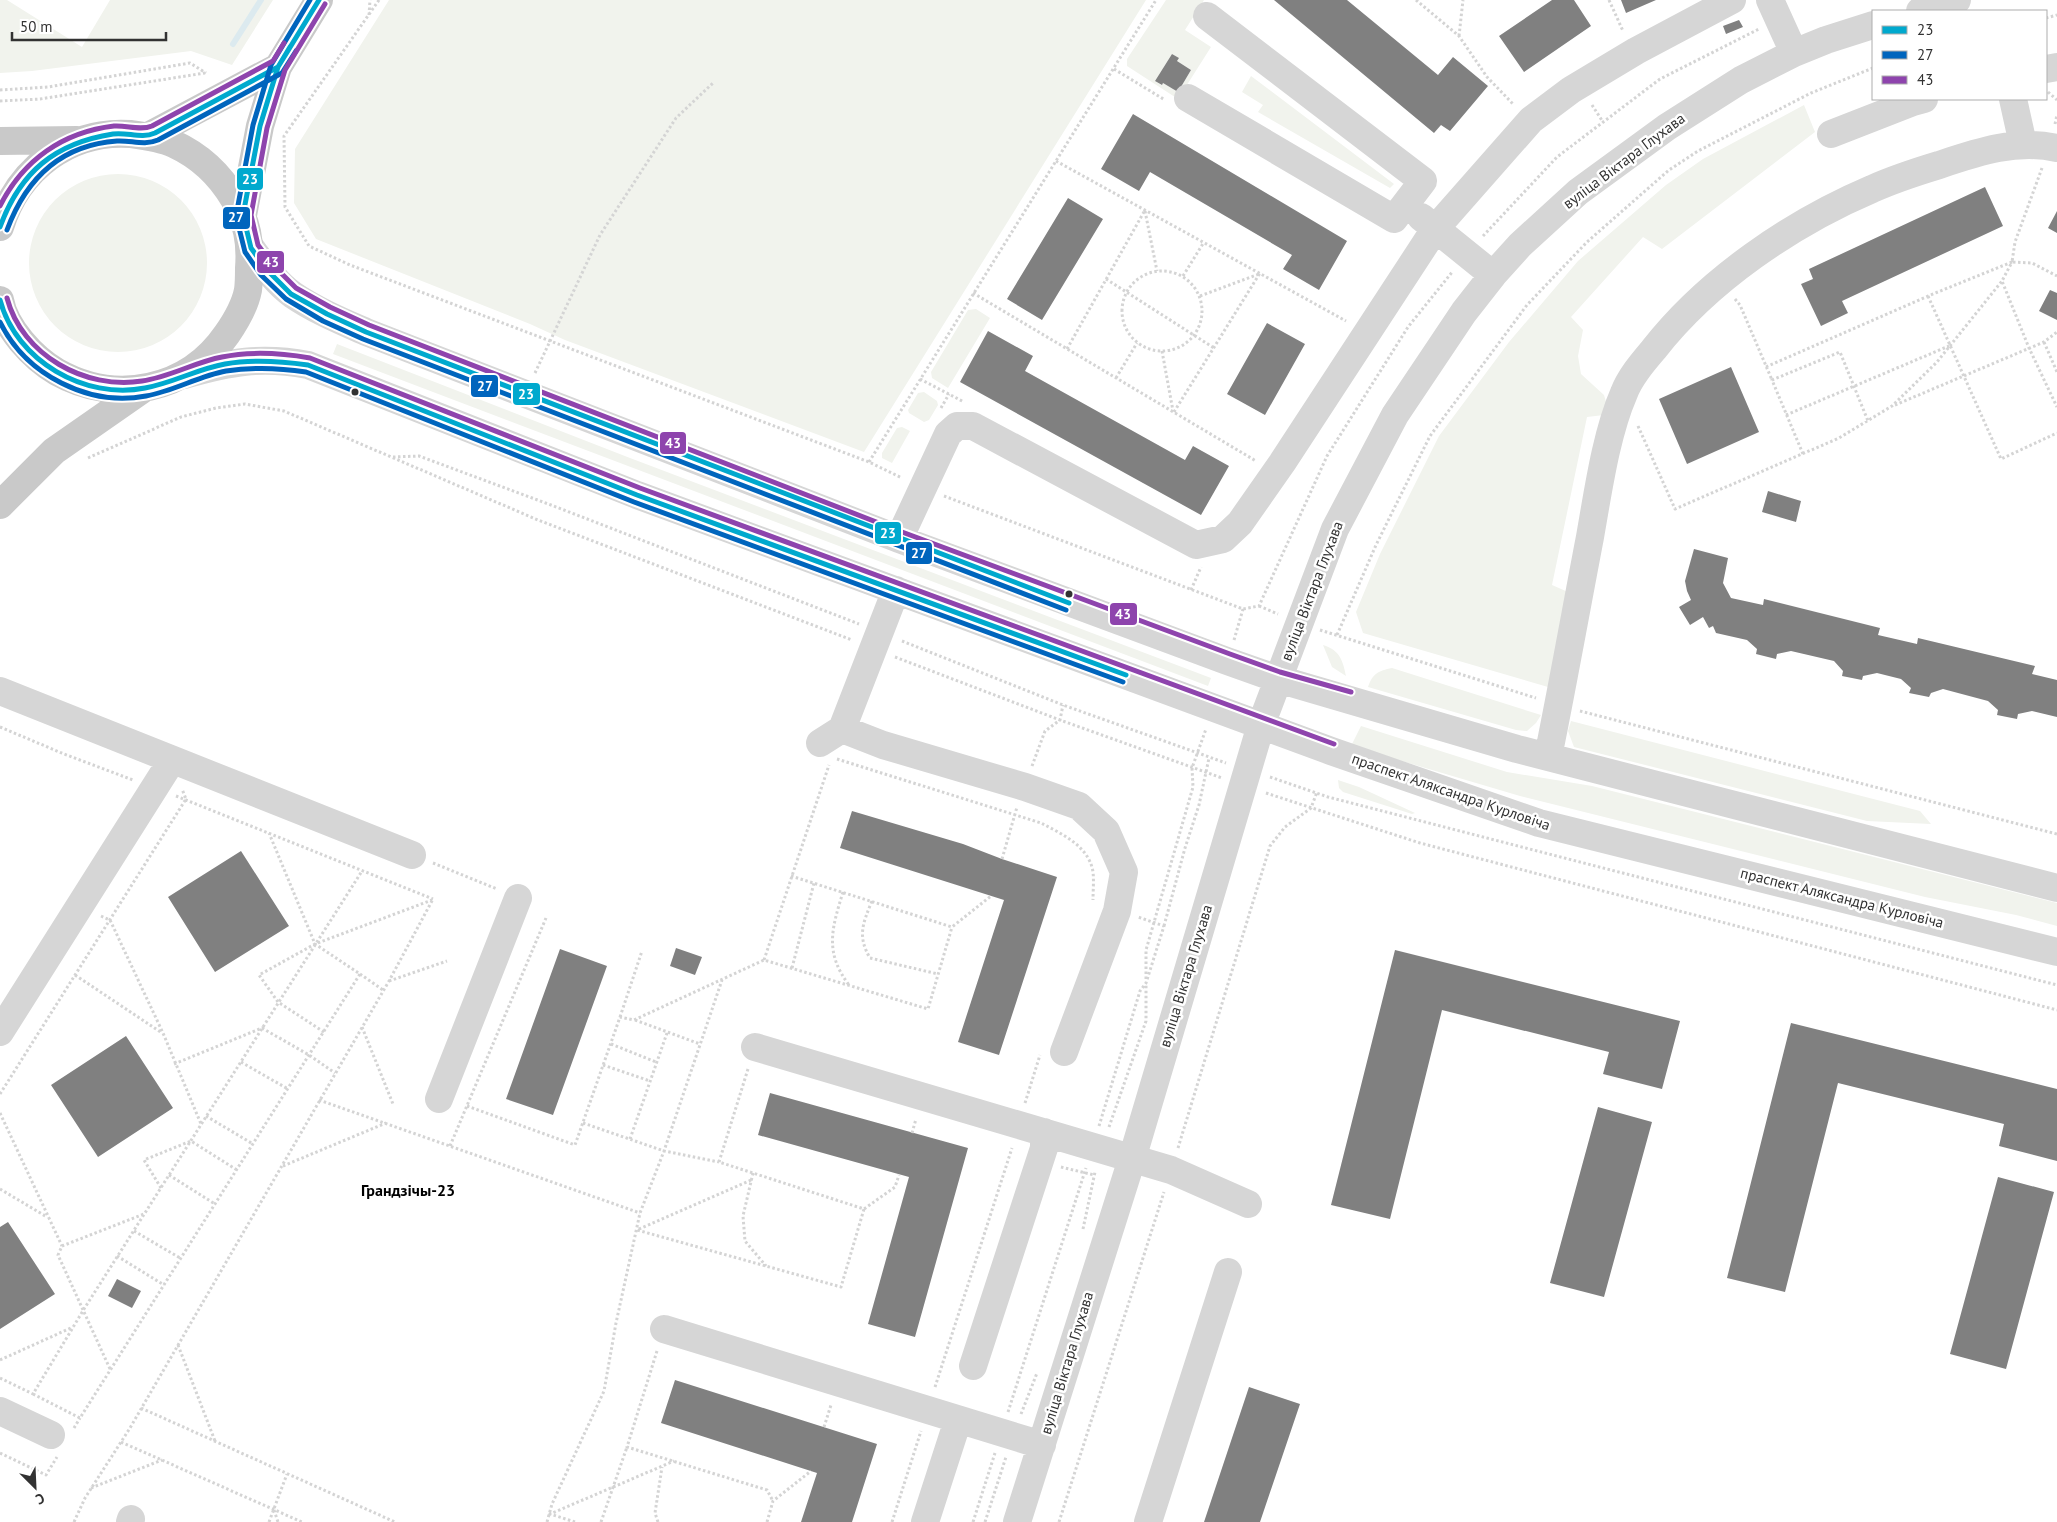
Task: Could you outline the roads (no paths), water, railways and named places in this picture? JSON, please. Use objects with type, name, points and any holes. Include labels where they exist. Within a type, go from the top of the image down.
[{"type":"main road","points":[[242,215],[260,126],[278,67],[319,0]]},
{"type":"main road","points":[[148,136],[278,67]]},
{"type":"main road","points":[[0,141],[81,140],[114,133],[148,136],[174,144],[197,157],[224,182],[242,215],[251,248],[248,291],[238,319],[216,350],[184,375],[143,389],[105,389],[72,380],[46,366],[29,350],[15,332],[0,302]]},
{"type":"main road","points":[[0,227],[6,207],[20,184],[32,171],[58,150],[81,140]]},
{"type":"main road","points":[[0,505],[54,451],[143,389]]},
{"type":"street","points":[[899,539],[948,434],[957,426],[973,426],[1196,545],[1223,539],[1240,523],[1282,463],[1435,229],[1531,120],[1571,90],[1628,56],[1732,0]]},
{"type":"street","points":[[1770,0],[1794,52]]},
{"type":"street","points":[[1923,10],[1957,0]]},
{"type":"street","points":[[1188,98],[1394,219],[1423,181],[1207,16]]},
{"type":"street","name":"вуліца Віктара Глухава","points":[[1017,1522],[1132,1159],[1262,725],[1335,529],[1395,415],[1464,312],[1492,275],[1520,245],[1586,186],[1667,127],[1741,80],[1794,52],[1872,25]]},
{"type":"street","points":[[1831,134],[1920,100]]},
{"type":"street","points":[[2013,100],[2023,144]]},
{"type":"street","points":[[1548,756],[1608,444],[1624,392],[1638,367],[1672,325],[1720,283],[1764,249],[1811,219],[1862,193],[1894,179],[1982,150],[2023,144],[2054,147]]},
{"type":"street","points":[[1406,205],[1492,275]]},
{"type":"street","points":[[251,248],[267,270],[291,294],[327,314],[366,332],[899,539],[1278,679],[1548,756],[2057,888]]},
{"type":"street","name":"праспект Аляксандра Курловіча","points":[[184,375],[225,364],[255,360],[287,361],[308,365],[637,495],[1262,725],[1538,823],[2057,952]]},
{"type":"street","points":[[896,590],[877,640],[831,736],[883,745],[1025,787],[1079,806],[1106,831],[1124,872],[1117,911],[1064,1052]]},
{"type":"street","points":[[0,691],[412,855]]},
{"type":"street","points":[[0,1032],[172,760]]},
{"type":"street","points":[[438,1099],[518,898]]},
{"type":"street","points":[[755,1047],[1171,1170],[1248,1204]]},
{"type":"street","points":[[973,1366],[1044,1148],[1044,1132]]},
{"type":"street","points":[[1148,1522],[1228,1272]]},
{"type":"street","points":[[664,1329],[1042,1445]]},
{"type":"street","points":[[0,1411],[51,1435]]},
{"type":"street","points":[[925,1522],[958,1420]]},
{"type":"waterway","points":[[233,44],[261,0]]},
{"type":"district","name":"Грандзічы-23","points":[[408,1190]]}]
